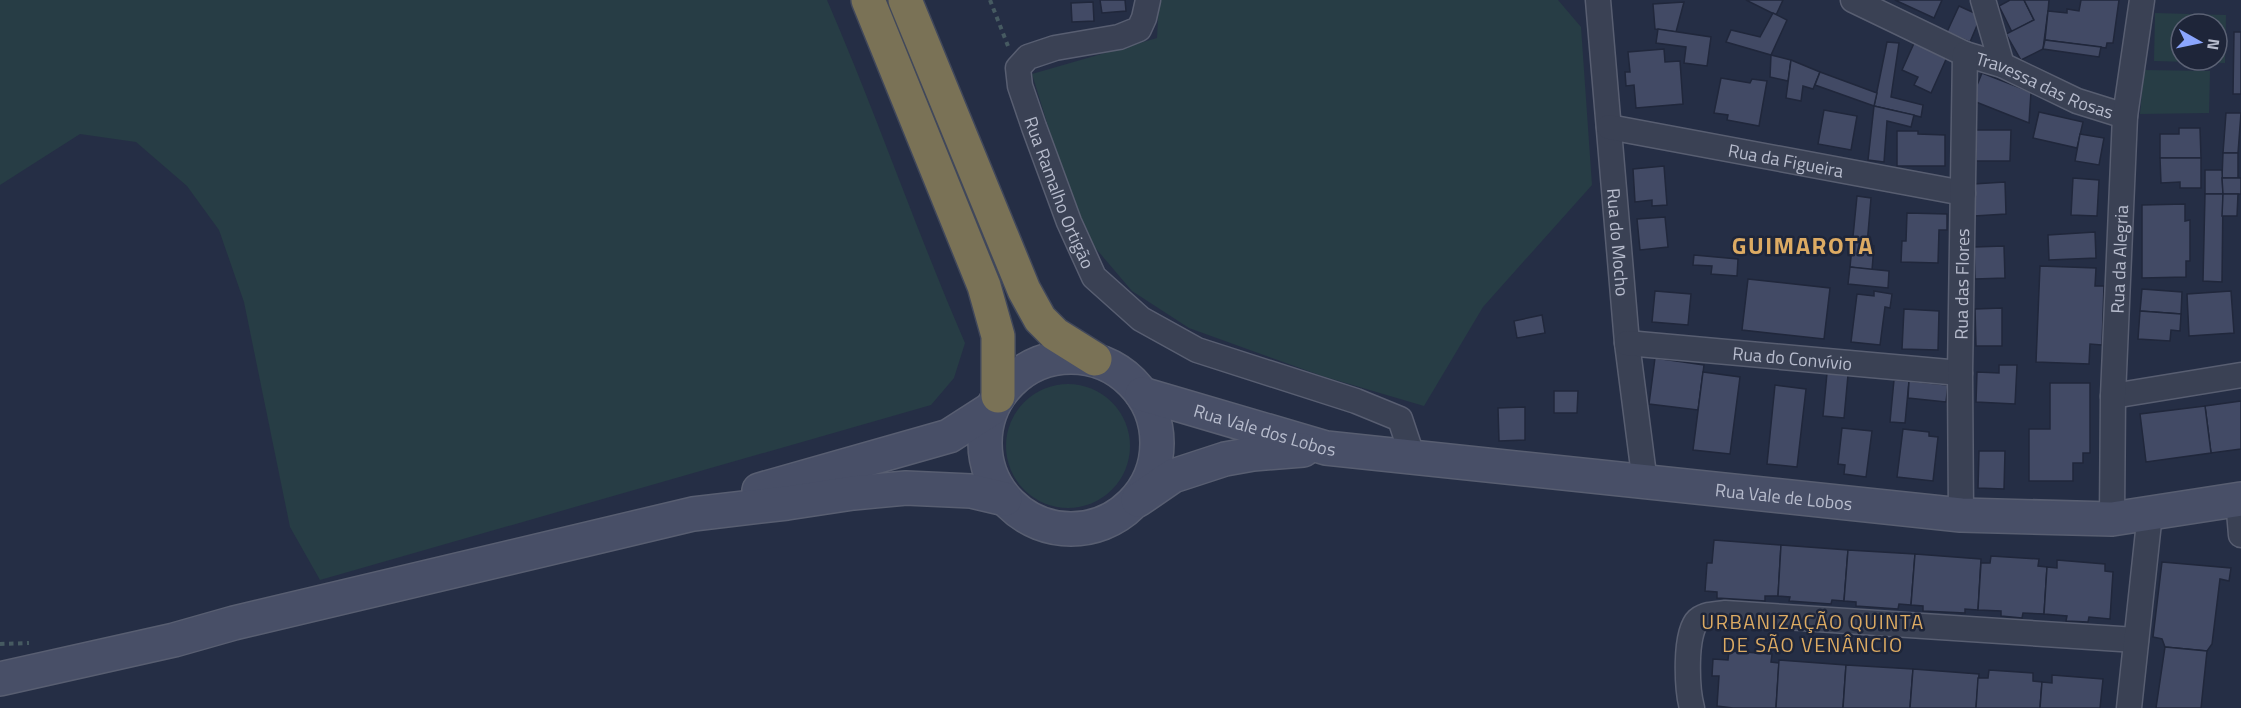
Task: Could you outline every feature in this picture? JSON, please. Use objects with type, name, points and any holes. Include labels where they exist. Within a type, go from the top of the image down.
[{"type":"highway","points":[[868,0],[990,306],[998,336],[995,402]]},
{"type":"highway","points":[[904,0],[1024,290],[1040,319],[1055,334],[1095,359]]},
{"type":"main road","points":[[693,514],[753,491],[949,436],[995,402],[1013,379],[1030,366],[1051,358],[1073,356],[1095,359],[1122,373],[1142,394],[1153,415],[1157,439],[1155,463],[1146,485],[1132,504],[1108,522],[1079,530],[1050,527],[1022,515],[1005,499],[992,479],[985,456],[985,432],[995,402]]},
{"type":"main road","name":"Rua Vale dos Lobos","points":[[1142,394],[1326,448]]},
{"type":"main road","name":"Rua Vale de Lobos","points":[[1326,448],[1960,515],[2112,519],[2240,499]]},
{"type":"main road","name":"Rua Vale dos Lobos","points":[[1132,504],[1173,476],[1226,459],[1253,454],[1326,448]]},
{"type":"main road","points":[[0,679],[174,640],[234,623],[693,514],[906,488],[971,491],[1005,499]]},
{"type":"street","points":[[1018,68],[1028,57],[1066,46],[1119,37],[1139,30],[1148,0]]},
{"type":"street","name":"Rua do Mocho","points":[[1597,0],[1627,343],[1645,483]]},
{"type":"street","name":"Travessa das Rosas","points":[[1853,0],[1965,54],[2002,64],[2076,101],[2125,116]]},
{"type":"street","points":[[1983,0],[2002,64]]},
{"type":"street","name":"Rua da Alegria","points":[[2112,519],[2113,396],[2125,116],[2142,0]]},
{"type":"street","name":"Rua das Flores","points":[[1960,515],[1965,54]]},
{"type":"street","name":"Rua Ramalho Ortigão","points":[[1018,68],[1020,86],[1037,138],[1068,222],[1094,277],[1141,320],[1197,350],[1356,401],[1400,419],[1413,458]]},
{"type":"street","name":"Rua da Figueira","points":[[1609,127],[1963,193]]},
{"type":"street","name":"Rua do Convívio","points":[[1627,343],[1960,373]]},
{"type":"street","points":[[2113,396],[2241,375]]},
{"type":"street","points":[[2240,499],[2241,535]]},
{"type":"street","points":[[2129,708],[2150,513]]},
{"type":"street","points":[[1692,708],[1688,694],[1690,635],[1696,622],[1708,614],[1725,613],[2136,640]]},
{"type":"path","points":[[990,0],[1018,68]]},
{"type":"shaded area","points":[[0,0],[827,0],[965,343],[954,378],[931,405],[320,580],[290,527],[244,302],[219,230],[187,186],[136,142],[80,134],[0,185]]},
{"type":"shaded area","points":[[1159,0],[1558,0],[1581,27],[1592,185],[1483,307],[1424,406],[1322,376],[1189,328],[1132,291],[1092,244],[1075,214],[1032,74],[1157,38]]},
{"type":"shaded area","points":[[2155,13],[2169,13],[2169,61],[2154,61]]},
{"type":"shaded area","points":[[2144,70],[2210,72],[2209,113],[2140,114]]},
{"type":"shaded area","points":[[1068,384],[1092,389],[1103,394],[1112,402],[1120,411],[1125,422],[1130,446],[1125,470],[1120,481],[1112,490],[1103,498],[1092,503],[1068,508],[1044,503],[1033,498],[1024,490],[1016,481],[1011,470],[1006,446],[1011,422],[1016,411],[1024,402],[1033,394],[1044,389]]},
{"type":"building","points":[[1100,0],[1125,0],[1126,11],[1102,13]]},
{"type":"building","points":[[1746,0],[1783,0],[1776,15]]},
{"type":"building","points":[[1895,0],[1942,0],[1934,18]]},
{"type":"building","points":[[2010,0],[2024,0],[2034,20],[2012,32],[1999,6]]},
{"type":"building","points":[[2024,0],[2049,0],[2043,49],[2021,60],[2006,34],[2034,20]]},
{"type":"building","points":[[2081,0],[2119,0],[2113,43],[2107,43],[2106,48],[2045,40],[2048,11],[2067,13],[2067,9],[2079,11]]},
{"type":"building","points":[[1093,2],[1094,21],[1072,22],[1071,3]]},
{"type":"building","points":[[1684,2],[1676,32],[1655,29],[1653,4]]},
{"type":"building","points":[[1959,6],[1981,16],[1970,42],[1947,32]]},
{"type":"building","points":[[1773,13],[1787,20],[1771,55],[1726,42],[1731,30],[1760,37]]},
{"type":"building","points":[[1658,29],[1711,37],[1707,66],[1684,63],[1686,47],[1656,43]]},
{"type":"building","points":[[2234,32],[2241,32],[2241,94],[2233,94]]},
{"type":"building","points":[[2045,40],[2101,47],[2099,57],[2043,49]]},
{"type":"building","points":[[1915,41],[1948,55],[1931,93],[1914,85],[1918,77],[1902,70]]},
{"type":"building","points":[[1887,42],[1899,43],[1891,97],[1923,105],[1921,117],[1874,106]]},
{"type":"building","points":[[1664,49],[1665,62],[1680,61],[1683,104],[1636,108],[1634,85],[1626,86],[1625,72],[1630,72],[1628,52]]},
{"type":"building","points":[[1771,55],[1791,60],[1788,81],[1770,77]]},
{"type":"building","points":[[1791,60],[1820,72],[1813,89],[1803,86],[1801,101],[1786,98]]},
{"type":"building","points":[[1820,72],[1877,93],[1874,106],[1815,85]]},
{"type":"building","points":[[1982,73],[2031,92],[2029,123],[1971,100]]},
{"type":"building","points":[[1721,78],[1750,83],[1752,79],[1767,81],[1759,126],[1727,120],[1728,115],[1714,113]]},
{"type":"building","points":[[1874,106],[1914,115],[1911,127],[1887,121],[1884,162],[1868,160]]},
{"type":"building","points":[[1824,110],[1857,116],[1851,150],[1818,144]]},
{"type":"building","points":[[2039,112],[2083,122],[2077,148],[2033,138]]},
{"type":"building","points":[[2226,113],[2241,113],[2238,153],[2223,153]]},
{"type":"building","points":[[2179,128],[2200,128],[2201,158],[2160,158],[2160,134],[2179,134]]},
{"type":"building","points":[[1976,130],[2011,130],[2010,161],[1976,161]]},
{"type":"building","points":[[1897,131],[1945,135],[1945,166],[1897,166]]},
{"type":"building","points":[[2080,134],[2104,138],[2099,165],[2075,161]]},
{"type":"building","points":[[2223,153],[2238,153],[2238,178],[2222,178]]},
{"type":"building","points":[[2160,158],[2201,158],[2201,188],[2180,188],[2180,182],[2161,183]]},
{"type":"building","points":[[1664,166],[1667,205],[1652,206],[1652,200],[1635,202],[1633,169]]},
{"type":"building","points":[[2205,170],[2222,170],[2223,194],[2205,194]]},
{"type":"building","points":[[2073,178],[2099,180],[2097,216],[2071,215]]},
{"type":"building","points":[[2222,178],[2241,178],[2241,194],[2223,194]]},
{"type":"building","points":[[2005,182],[2006,214],[1974,216],[1973,184]]},
{"type":"building","points":[[2205,194],[2223,194],[2222,282],[2203,281]]},
{"type":"building","points":[[2223,194],[2238,194],[2237,216],[2222,216]]},
{"type":"building","points":[[1857,196],[1871,198],[1867,245],[1874,246],[1872,270],[1850,267]]},
{"type":"building","points":[[2185,204],[2185,221],[2190,220],[2190,261],[2186,261],[2186,277],[2142,278],[2142,205]]},
{"type":"building","points":[[1907,213],[1947,214],[1947,230],[1939,230],[1938,263],[1901,262],[1902,241],[1906,241]]},
{"type":"building","points":[[1665,217],[1668,247],[1640,250],[1637,219]]},
{"type":"building","points":[[2095,232],[2096,258],[2049,260],[2048,235]]},
{"type":"building","points":[[2004,246],[2005,278],[1975,279],[1974,247]]},
{"type":"building","points":[[1694,255],[1738,259],[1737,276],[1711,274],[1712,266],[1693,265]]},
{"type":"building","points":[[2040,266],[2096,268],[2095,286],[2104,286],[2102,345],[2090,344],[2089,364],[2036,362]]},
{"type":"building","points":[[1850,267],[1889,271],[1888,288],[1848,284]]},
{"type":"building","points":[[1748,279],[1830,288],[1824,339],[1742,330]]},
{"type":"building","points":[[2142,289],[2182,292],[2181,314],[2140,311]]},
{"type":"building","points":[[1655,291],[1691,294],[1688,325],[1652,322]]},
{"type":"building","points":[[1874,291],[1892,294],[1890,308],[1885,307],[1880,345],[1851,342],[1857,294],[1874,296]]},
{"type":"building","points":[[2231,291],[2234,333],[2189,336],[2187,294]]},
{"type":"building","points":[[2002,308],[2002,346],[1976,346],[1975,309]]},
{"type":"building","points":[[1904,309],[1939,311],[1938,350],[1902,349]]},
{"type":"building","points":[[2140,311],[2181,314],[2180,331],[2171,330],[2170,341],[2138,339]]},
{"type":"building","points":[[1542,315],[1545,333],[1517,338],[1514,321]]},
{"type":"building","points":[[1655,358],[1704,365],[1698,410],[1649,404]]},
{"type":"building","points":[[1999,365],[2017,365],[2015,404],[1976,402],[1977,372],[1999,373]]},
{"type":"building","points":[[1703,372],[1740,377],[1730,454],[1693,450]]},
{"type":"building","points":[[1827,373],[1848,375],[1844,418],[1823,416]]},
{"type":"building","points":[[1894,380],[1909,381],[1905,423],[1890,422]]},
{"type":"building","points":[[1909,381],[1948,385],[1946,402],[1908,398]]},
{"type":"building","points":[[2050,383],[2090,383],[2090,453],[2083,453],[2083,463],[2073,463],[2073,481],[2029,481],[2029,429],[2050,429]]},
{"type":"building","points":[[1775,385],[1806,389],[1797,467],[1767,464]]},
{"type":"building","points":[[1554,391],[1578,391],[1577,413],[1554,413]]},
{"type":"building","points":[[2241,401],[2241,449],[2211,453],[2205,406]]},
{"type":"building","points":[[2205,406],[2211,453],[2146,462],[2140,414]]},
{"type":"building","points":[[1525,407],[1525,440],[1499,441],[1498,408]]},
{"type":"building","points":[[1842,428],[1872,431],[1866,477],[1844,474],[1845,465],[1838,464]]},
{"type":"building","points":[[1903,429],[1929,432],[1929,436],[1938,437],[1933,481],[1897,477]]},
{"type":"building","points":[[1979,451],[2005,451],[2004,489],[1978,488]]},
{"type":"building","points":[[1714,540],[1781,545],[1778,596],[1765,596],[1765,601],[1717,598],[1717,592],[1705,591],[1707,563],[1712,563]]},
{"type":"building","points":[[1781,545],[1848,550],[1844,601],[1832,600],[1831,604],[1789,601],[1790,597],[1778,596]]},
{"type":"building","points":[[1848,550],[1915,554],[1911,605],[1899,604],[1898,609],[1856,606],[1856,602],[1844,601]]},
{"type":"building","points":[[1915,554],[1981,559],[1978,610],[1965,609],[1965,613],[1923,611],[1923,606],[1911,605]]},
{"type":"building","points":[[1991,556],[2039,559],[2038,566],[2047,567],[2044,614],[2023,613],[2022,618],[2001,616],[2001,611],[1978,610],[1981,563],[1990,563]]},
{"type":"building","points":[[2057,560],[2105,564],[2105,571],[2113,572],[2110,619],[2089,617],[2088,622],[2066,621],[2067,616],[2044,614],[2047,567],[2057,568]]},
{"type":"building","points":[[2162,562],[2231,568],[2229,581],[2220,579],[2212,644],[2207,651],[2165,647],[2162,639],[2153,637]]},
{"type":"building","points":[[2165,647],[2207,651],[2201,708],[2156,708]]},
{"type":"building","points":[[1729,651],[1772,654],[1771,662],[1779,663],[1776,708],[1717,706],[1719,676],[1712,676],[1713,659],[1728,660]]},
{"type":"building","points":[[1779,660],[1846,665],[1843,708],[1776,708]]},
{"type":"building","points":[[1846,665],[1913,669],[1910,708],[1843,708]]},
{"type":"building","points":[[1913,669],[1979,674],[1976,708],[1910,708]]},
{"type":"building","points":[[1989,670],[2033,673],[2033,681],[2042,682],[2040,708],[1976,708],[1978,678],[1988,678]]},
{"type":"building","points":[[2052,675],[2103,679],[2100,708],[2040,708],[2042,682],[2052,683]]},
{"type":"district","name":"GUIMAROTA","points":[[1803,245]]},
{"type":"district","name":"URBANIZAÇÃO QUINTA DE SÃO VENÂNCIO","points":[[1813,632]]}]
